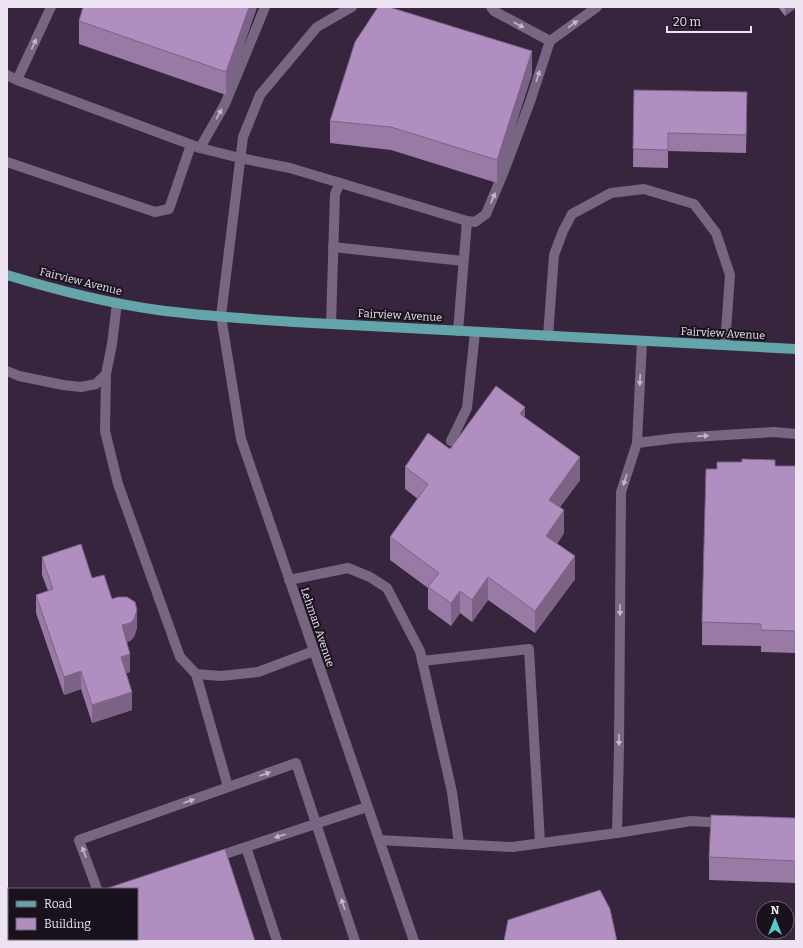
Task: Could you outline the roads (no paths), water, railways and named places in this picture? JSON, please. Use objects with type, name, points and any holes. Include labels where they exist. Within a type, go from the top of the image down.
[{"type":"main road","name":"Fairview Avenue","points":[[7,274],[74,294],[117,303],[158,310],[220,316],[331,324],[796,349]]},
{"type":"street","points":[[17,80],[51,7]]},
{"type":"street","points":[[7,162],[155,212],[170,209],[196,146],[225,104],[265,7]]},
{"type":"street","name":"Lehman Avenue","points":[[352,7],[317,27],[260,95],[242,137],[220,316],[241,439],[414,941]]},
{"type":"street","points":[[491,7],[494,11],[550,41]]},
{"type":"street","points":[[7,75],[196,146],[240,158],[290,168],[467,221],[475,222],[486,214],[504,171],[530,102],[550,41],[597,7]]},
{"type":"street","points":[[331,324],[335,194],[340,183]]},
{"type":"street","points":[[548,336],[554,255],[563,231],[572,214],[611,193],[644,189],[694,204],[716,233],[730,275],[725,345]]},
{"type":"street","points":[[458,331],[467,221]]},
{"type":"street","points":[[333,247],[464,261]]},
{"type":"street","points":[[117,303],[112,344],[106,374],[105,431],[118,484],[180,657],[196,674],[228,787]]},
{"type":"street","points":[[451,441],[467,408],[475,332]]},
{"type":"street","points":[[617,833],[622,492],[637,443],[642,341]]},
{"type":"street","points":[[7,371],[19,376],[81,387],[96,384],[106,374]]},
{"type":"street","points":[[637,443],[677,438],[774,432],[796,434]]},
{"type":"street","points":[[289,580],[348,568],[370,577],[387,588],[420,651],[452,792],[459,844]]},
{"type":"street","points":[[422,661],[529,649],[540,843]]},
{"type":"street","points":[[196,674],[221,676],[258,672],[314,651]]},
{"type":"street","points":[[97,888],[79,840],[296,762],[355,941]]},
{"type":"street","points":[[201,863],[367,807]]},
{"type":"street","points":[[379,840],[512,847],[617,833],[691,821],[736,824]]},
{"type":"street","points":[[246,847],[276,941]]}]
